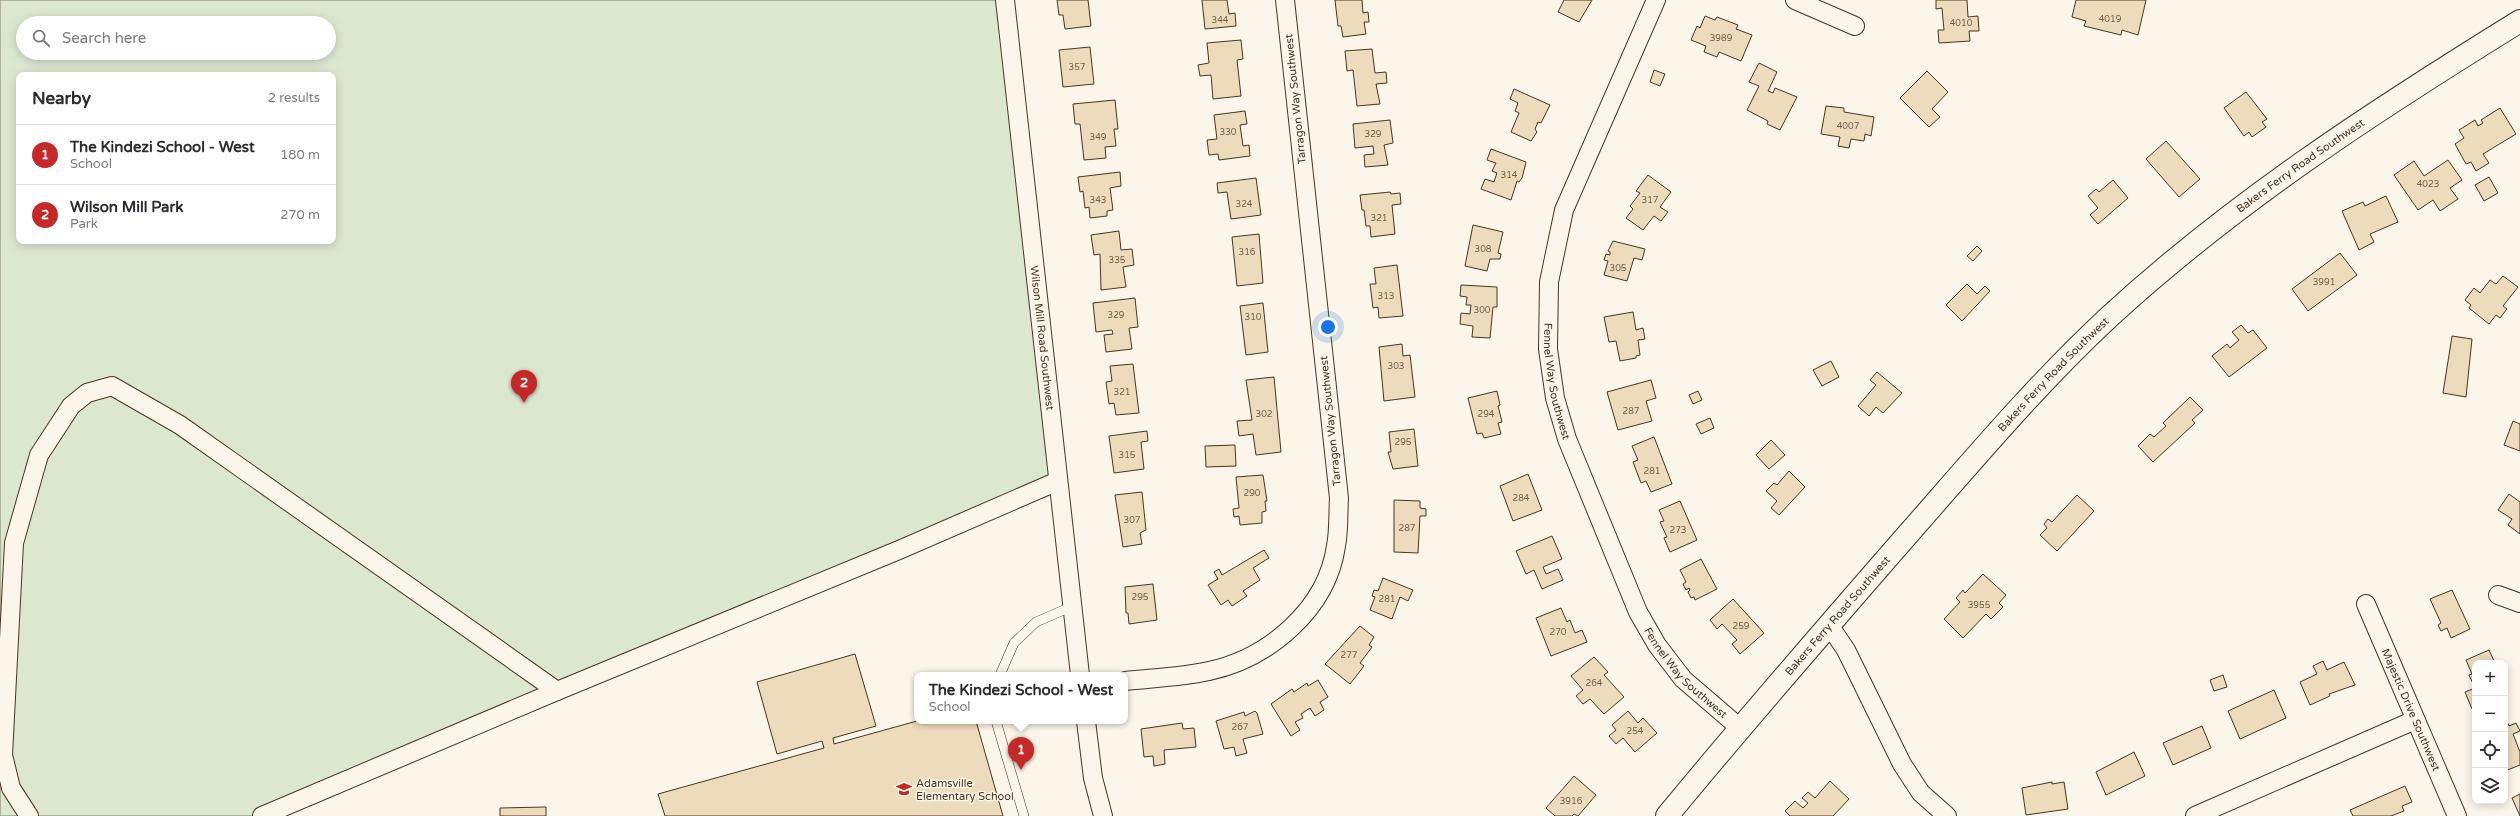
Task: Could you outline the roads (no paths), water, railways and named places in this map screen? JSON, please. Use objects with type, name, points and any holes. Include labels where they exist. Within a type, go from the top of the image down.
[{"type":"street","name":"Wilson Mill Road Southwest","points":[[1005,0],[1080,672]]},
{"type":"street","name":"Tarragon Way Southwest","points":[[1128,681],[1210,671],[1256,654],[1284,636],[1306,612],[1324,584],[1336,547],[1339,498],[1285,0]]},
{"type":"street","name":"Fennel Way Southwest","points":[[1656,0],[1564,210],[1549,282],[1548,350],[1555,398],[1567,439],[1638,612],[1657,644],[1683,679],[1740,728]]},
{"type":"street","points":[[1795,0],[1855,26]]},
{"type":"street","name":"Bakers Ferry Road Southwest","points":[[1668,816],[1740,728],[2028,397],[2110,317],[2207,233],[2304,161],[2418,84],[2520,21]]},
{"type":"street","points":[[29,816],[11,788],[3,755],[14,543],[38,455],[71,406],[88,393],[112,386],[180,425],[557,691]]},
{"type":"street","points":[[262,816],[557,691],[899,550],[1058,481]]},
{"type":"street","points":[[2498,595],[2520,603]]},
{"type":"street","name":"Majestic Drive Southwest","points":[[2366,604],[2457,816]]},
{"type":"street","points":[[1829,625],[1846,650],[1902,764],[1921,793],[1947,816]]},
{"type":"street","points":[[2195,816],[2415,720]]},
{"type":"street","points":[[1086,724],[1093,778],[1103,816]]},
{"type":"lane","points":[[1001,672],[1014,643],[1036,622],[1073,606]]},
{"type":"lane","points":[[997,724],[1024,816]]},
{"type":"place","name":"Wilson Mill Park","points":[[524,403]]},
{"type":"place","name":"The Kindezi School - West","points":[[1021,770]]},
{"type":"place","name":"Adamsville Elementary School","points":[[904,789]]}]
